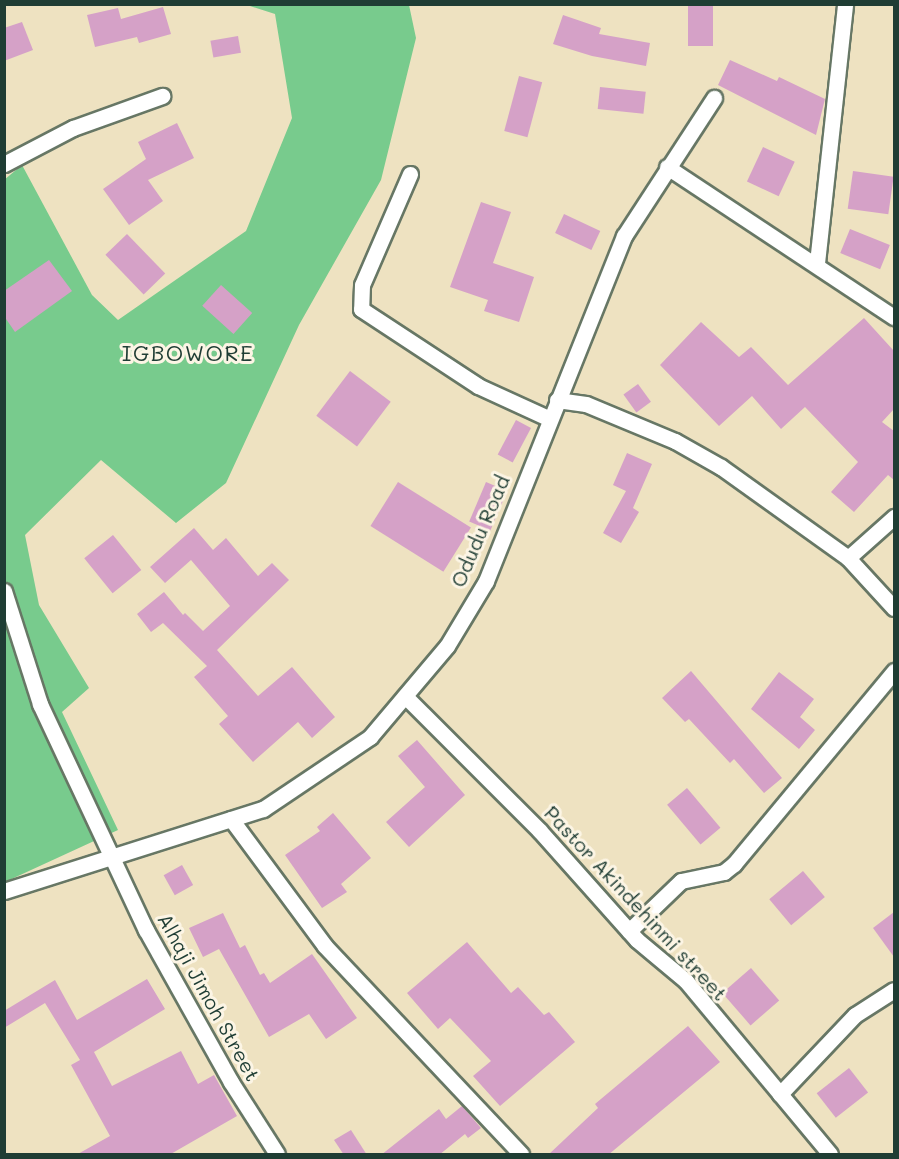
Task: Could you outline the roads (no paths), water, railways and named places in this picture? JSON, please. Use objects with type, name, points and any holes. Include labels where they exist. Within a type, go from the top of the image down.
[{"type":"street","points":[[817,263],[817,242],[839,80],[845,4]]},
{"type":"street","points":[[4,164],[73,128],[162,96]]},
{"type":"street","name":"Odudu Road","points":[[4,891],[263,809],[307,783],[369,737],[447,646],[486,581],[624,236],[667,166],[714,98]]},
{"type":"street","points":[[667,166],[817,263],[894,317]]},
{"type":"street","points":[[410,174],[362,285],[361,309],[478,386],[550,419]]},
{"type":"street","points":[[795,249],[817,242]]},
{"type":"street","points":[[557,400],[586,404],[675,441],[765,495],[848,558],[894,608]]},
{"type":"street","points":[[848,558],[894,517]]},
{"type":"street","name":"Alhaji Jimoh Street","points":[[4,591],[40,704],[110,856],[157,950],[231,1082],[278,1155]]},
{"type":"street","points":[[629,931],[681,881],[724,872],[734,864],[894,671]]},
{"type":"street","name":"Pastor Akindehinmi street","points":[[405,696],[539,830],[629,931],[686,981],[830,1155]]},
{"type":"street","points":[[231,819],[332,954],[521,1155]]},
{"type":"street","points":[[780,1094],[855,1015],[894,990]]},
{"type":"district","name":"IGBOWORE","points":[[188,353]]}]
